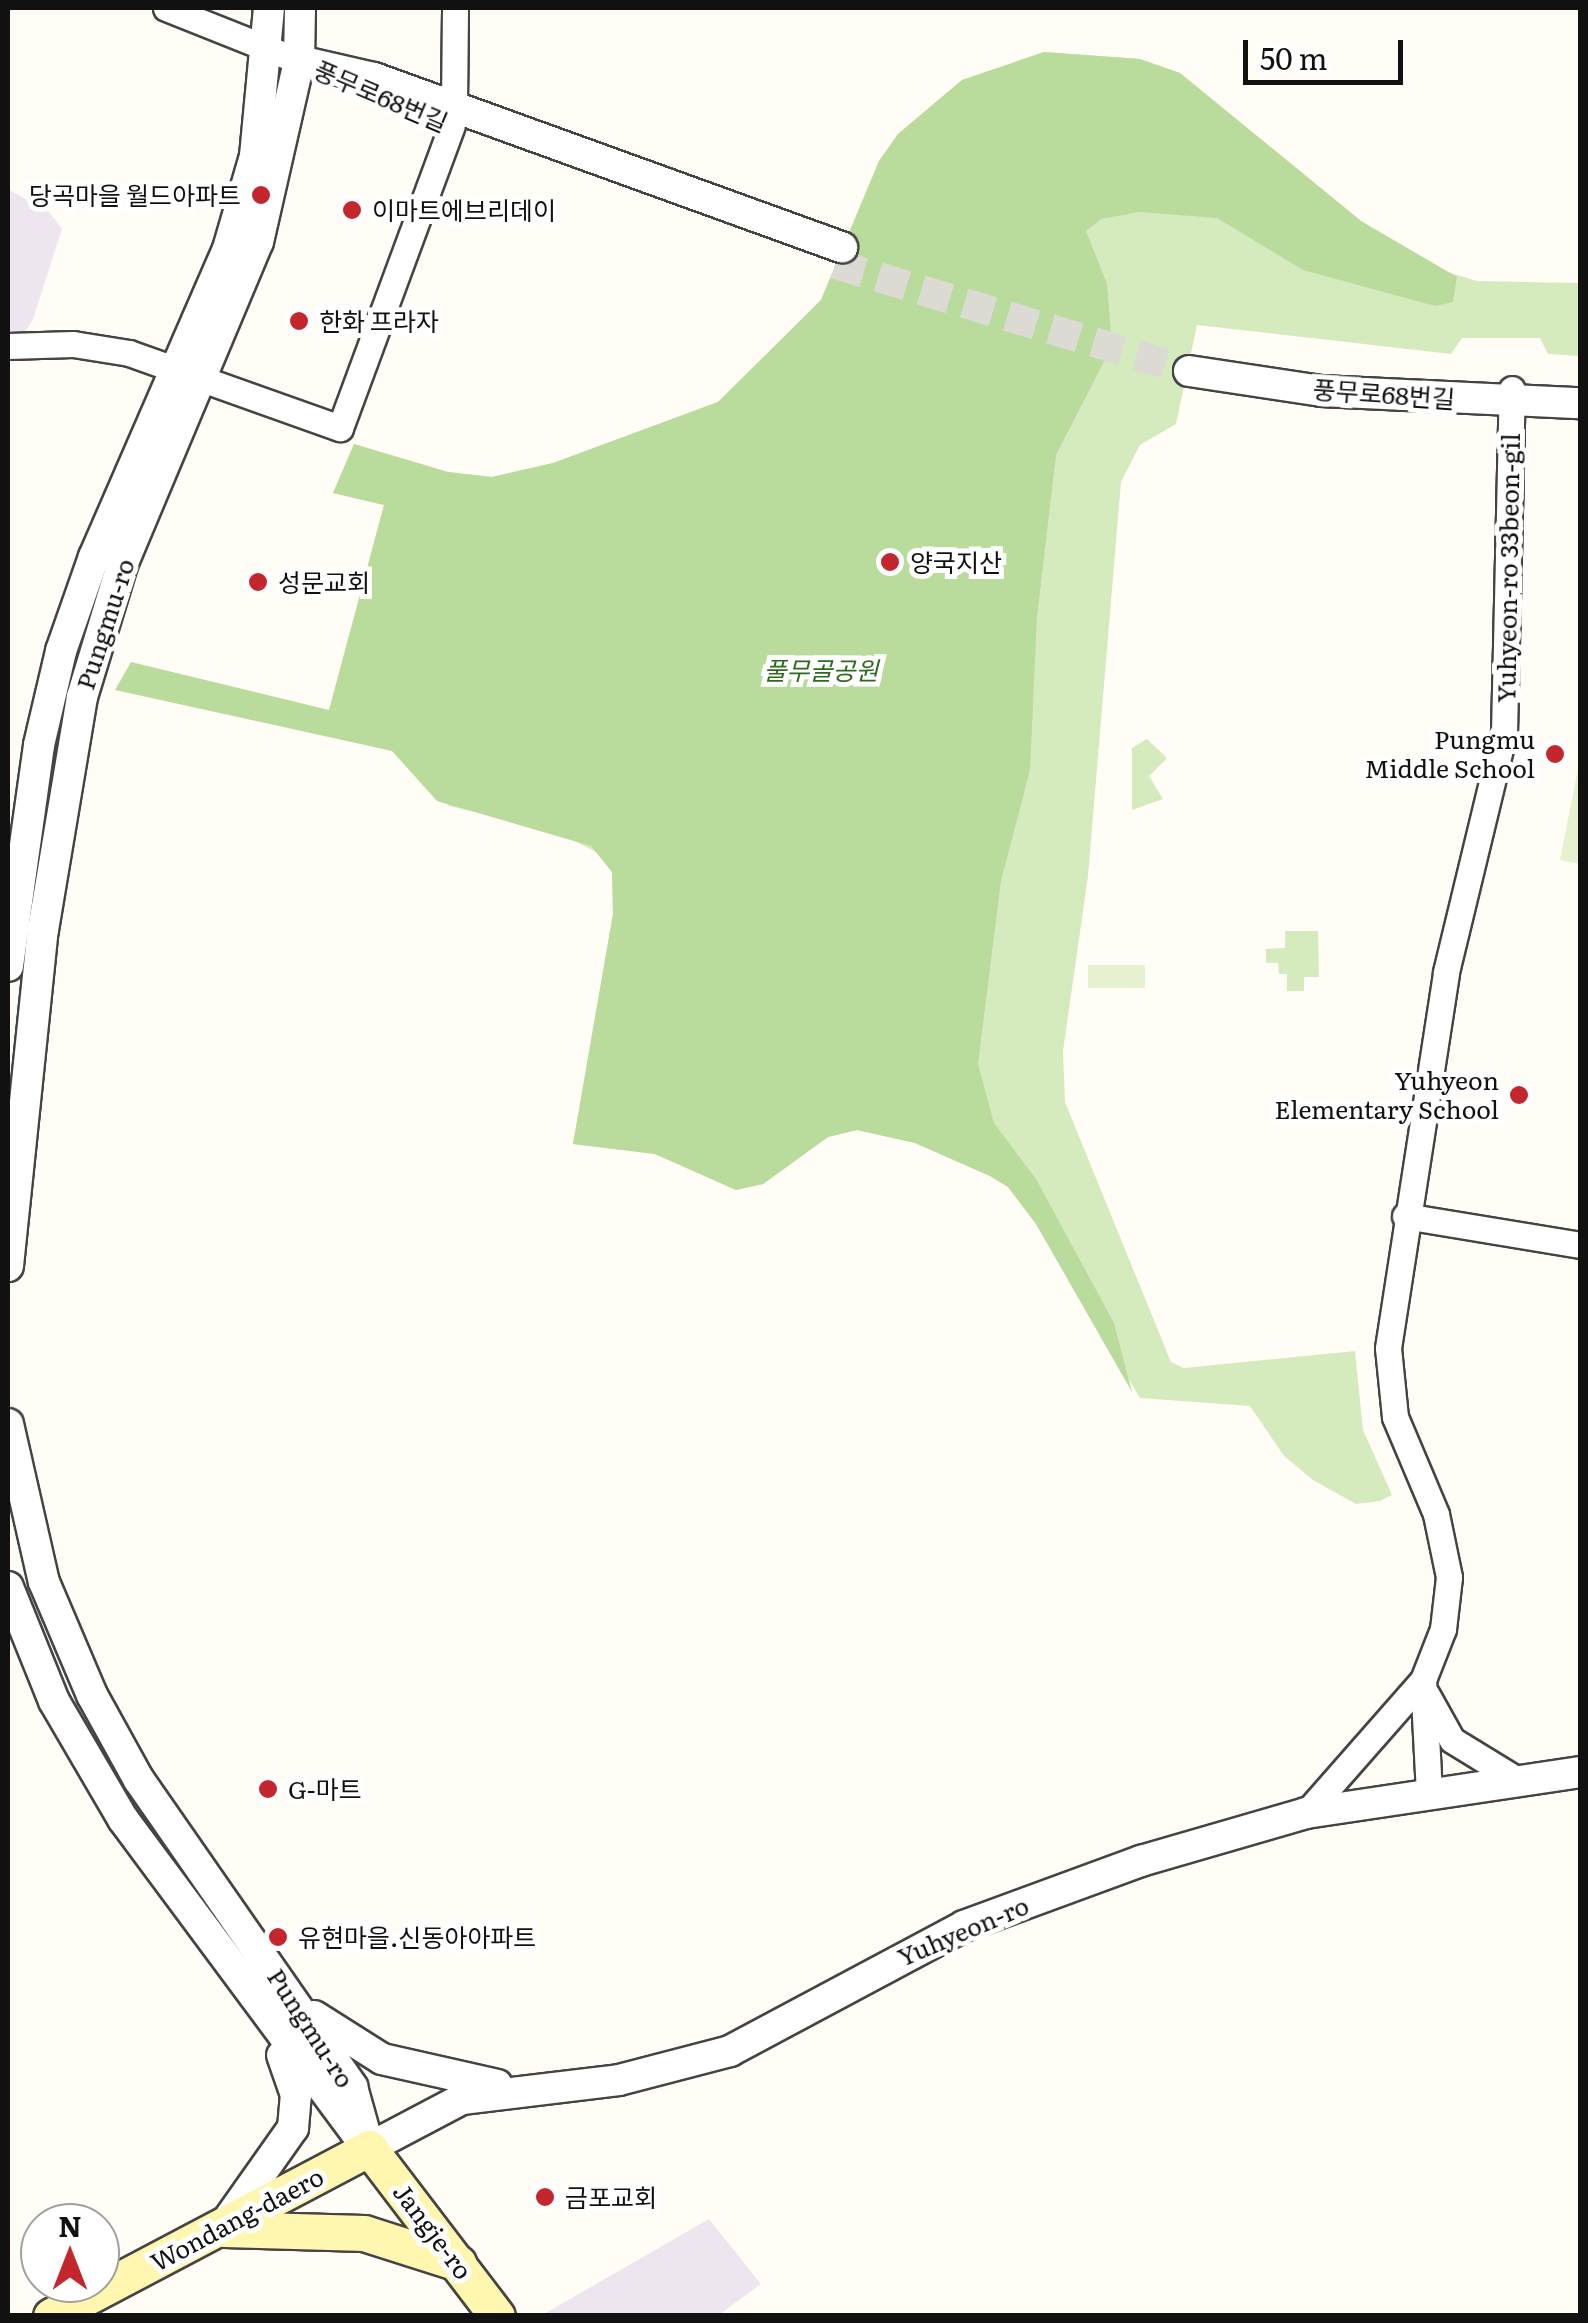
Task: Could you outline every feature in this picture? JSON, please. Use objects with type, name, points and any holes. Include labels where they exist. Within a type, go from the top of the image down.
[{"type":"main road","name":"Wondang-daero","points":[[51,2316],[369,2148]]},
{"type":"main road","name":"Jangje-ro","points":[[369,2148],[497,2316]]},
{"type":"main road","points":[[222,2229],[344,2230],[458,2264]]},
{"type":"street","points":[[166,8],[299,61]]},
{"type":"street","name":"Pungmu-ro","points":[[8,1266],[43,930],[82,697],[122,565],[193,375],[250,172],[268,47],[269,8]]},
{"type":"street","name":"Pungmu-ro","points":[[8,966],[39,745],[65,638],[94,557],[193,375],[258,242],[299,61],[300,8]]},
{"type":"street","points":[[8,346],[100,348],[193,375],[340,428],[453,116],[455,8]]},
{"type":"street","name":"풍무로68번길","points":[[299,61],[838,255]]},
{"type":"street","name":"풍무로68번길","points":[[1190,364],[1580,403]]},
{"type":"street","name":"풍무로68번길","points":[[1511,396],[1580,390]]},
{"type":"street","name":"Yuhyeon-ro 33beon-gil","points":[[1306,1814],[1423,1680],[1444,1629],[1450,1577],[1436,1514],[1395,1417],[1390,1381],[1391,1311],[1446,972],[1502,747],[1511,396]]},
{"type":"street","points":[[1406,1216],[1580,1245]]},
{"type":"street","name":"Pungmu-ro","points":[[8,1424],[44,1582],[92,1696],[140,1780],[352,2087],[369,2148]]},
{"type":"street","name":"Pungmu-ro","points":[[8,1587],[80,1751],[268,2019],[369,2148]]},
{"type":"street","points":[[1423,1680],[1452,1740],[1519,1781]]},
{"type":"street","name":"Yuhyeon-ro 33beon-gil","points":[[1423,1680],[1429,1793]]},
{"type":"street","name":"Yuhyeon-ro","points":[[369,2148],[462,2100],[619,2080],[700,2061],[756,2039],[964,1926],[1141,1861],[1306,1814],[1580,1772]]},
{"type":"street","points":[[298,2005],[382,2059],[525,2089]]},
{"type":"street","points":[[222,2229],[293,2128],[296,2096],[268,2019]]},
{"type":"shaded area","points":[[8,189],[49,212],[62,229],[33,319],[23,336],[8,338]]},
{"type":"shaded area","points":[[709,2219],[761,2284],[719,2315],[544,2314]]},
{"type":"green space","name":"풀무골공원","points":[[1044,52],[1140,59],[1180,73],[1361,221],[1435,268],[1477,281],[1580,283],[1580,356],[1548,354],[1540,338],[1462,338],[1451,354],[1197,325],[1176,424],[1140,445],[1121,482],[1088,876],[1063,1051],[1065,1102],[1171,1362],[1184,1368],[1355,1351],[1363,1430],[1392,1495],[1380,1501],[1356,1504],[1313,1480],[1284,1456],[1250,1406],[1140,1398],[1036,1224],[1008,1187],[990,1176],[915,1143],[857,1130],[828,1137],[763,1184],[736,1190],[655,1154],[573,1144],[613,914],[612,872],[604,856],[553,830],[449,806],[392,751],[323,734],[384,505],[333,493],[354,444],[448,472],[492,477],[553,463],[718,402],[821,300],[879,161],[898,134],[962,80]]},
{"type":"green space","name":"풀무골공원","points":[[1044,52],[1140,59],[1180,73],[1361,221],[1457,277],[1453,302],[1435,306],[1303,270],[1217,218],[1139,212],[1101,219],[1086,231],[1107,284],[1112,346],[1056,455],[1037,617],[1030,770],[1001,881],[978,1064],[994,1123],[1036,1179],[1114,1323],[1132,1392],[1036,1224],[1008,1187],[990,1176],[915,1143],[857,1130],[828,1137],[763,1184],[736,1190],[655,1154],[573,1144],[613,914],[612,872],[591,846],[437,801],[392,751],[115,690],[131,662],[329,710],[384,505],[333,493],[354,444],[448,472],[492,477],[553,463],[718,402],[821,300],[879,161],[898,134],[962,80]]},
{"type":"green space","points":[[1147,739],[1167,758],[1149,776],[1163,799],[1132,810],[1132,748]]},
{"type":"green space","points":[[1580,758],[1580,864],[1560,860]]},
{"type":"green space","points":[[1285,931],[1318,931],[1319,977],[1304,977],[1304,991],[1287,991],[1287,974],[1279,974],[1278,963],[1266,963],[1266,949],[1285,948]]},
{"type":"green space","points":[[1088,965],[1145,965],[1145,988],[1088,988]]},
{"type":"tunnel","points":[[835,264],[1189,371]]},
{"type":"place","name":"당곡마을 월드아파트","points":[[261,195]]},
{"type":"place","name":"이마트에브리데이","points":[[352,210]]},
{"type":"place","name":"한화 프라자","points":[[299,321]]},
{"type":"place","name":"양국지산","points":[[890,562]]},
{"type":"place","name":"성문교회","points":[[258,582]]},
{"type":"place","name":"Pungmu Middle School","points":[[1555,754]]},
{"type":"place","name":"Yuhyeon Elementary School","points":[[1519,1095]]},
{"type":"place","name":"G-마트","points":[[268,1789]]},
{"type":"place","name":"유현마을.신동아아파트","points":[[278,1937]]},
{"type":"place","name":"금포교회","points":[[545,2197]]}]
